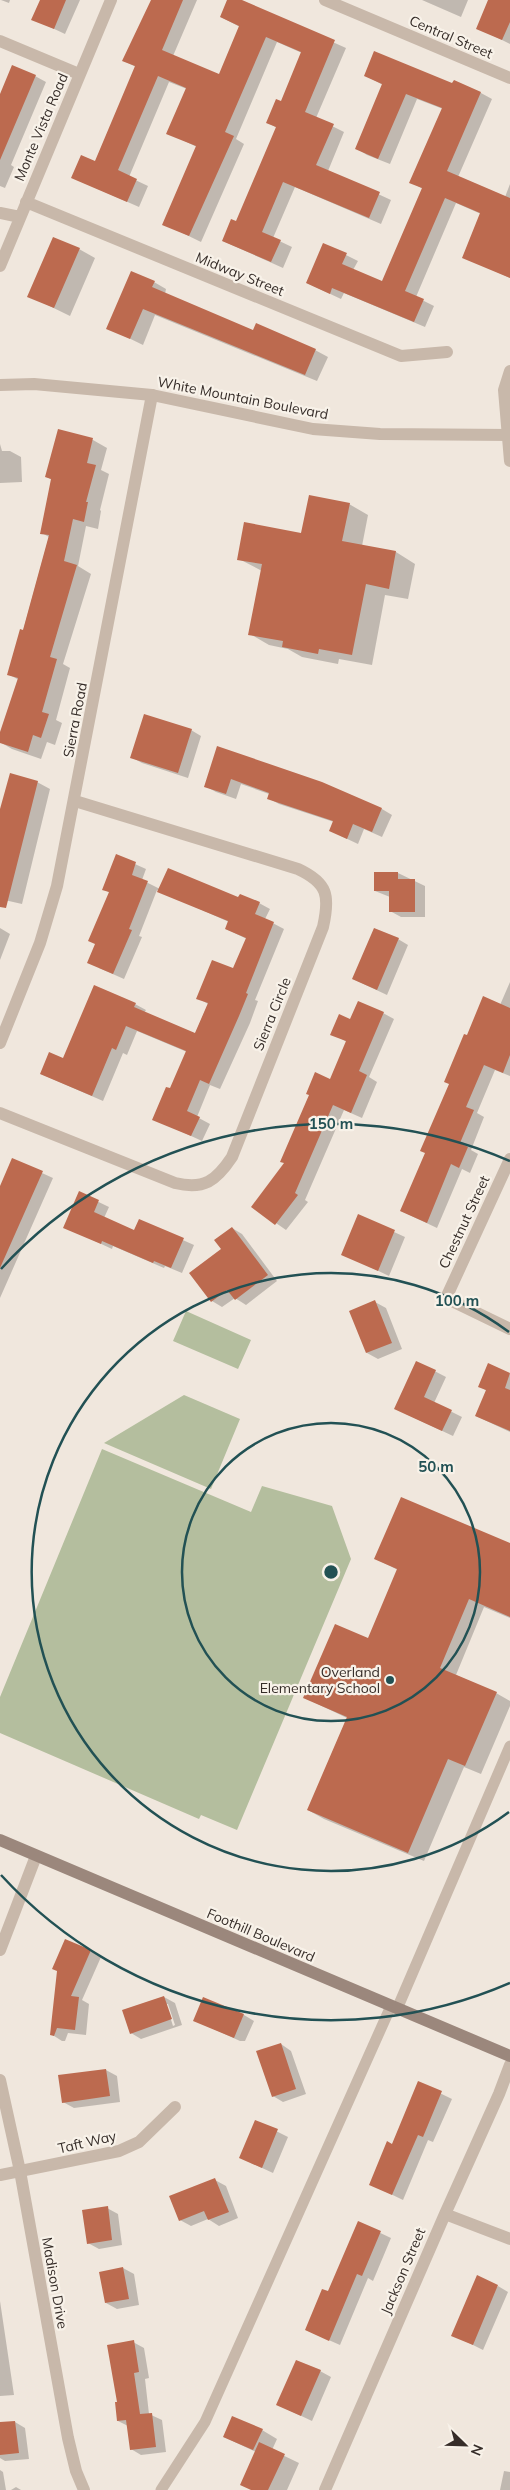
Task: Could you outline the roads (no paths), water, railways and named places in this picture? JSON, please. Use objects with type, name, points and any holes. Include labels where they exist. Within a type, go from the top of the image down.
[{"type":"main road","name":"Foothill Boulevard","points":[[0,1840],[510,2056]]},
{"type":"street","name":"Monte Vista Road","points":[[0,266],[111,0]]},
{"type":"street","name":"Central Street","points":[[325,0],[510,78]]},
{"type":"street","points":[[0,41],[79,74]]},
{"type":"street","name":"Midway Street","points":[[26,202],[401,356],[447,352]]},
{"type":"street","points":[[0,213],[20,217]]},
{"type":"street","points":[[510,370],[504,390],[510,461]]},
{"type":"street","name":"White Mountain Boulevard","points":[[0,385],[34,384],[152,395],[313,428],[380,434],[509,436]]},
{"type":"street","name":"Sierra Road","points":[[0,1043],[40,943],[57,886],[75,801],[152,395]]},
{"type":"street","name":"Sierra Circle","points":[[0,1114],[175,1184],[190,1187],[207,1183],[221,1173],[232,1157],[323,927],[327,908],[326,891],[314,876],[75,801]]},
{"type":"street","name":"Chestnut Street","points":[[510,1159],[446,1298],[510,1329]]},
{"type":"street","points":[[0,1950],[36,1856]]},
{"type":"street","name":"Jackson Street","points":[[325,2490],[510,2065]]},
{"type":"street","name":"Madison Drive","points":[[0,2080],[20,2172],[68,2438],[76,2471],[84,2490]]},
{"type":"street","name":"Taft Way","points":[[0,2175],[120,2151],[139,2142],[175,2107]]},
{"type":"street","points":[[445,2214],[510,2239]]},
{"type":"lane","points":[[161,2490],[205,2422],[394,2007],[510,1746]]},
{"type":"place","name":"Overland Elementary School","points":[[390,1680]]}]
